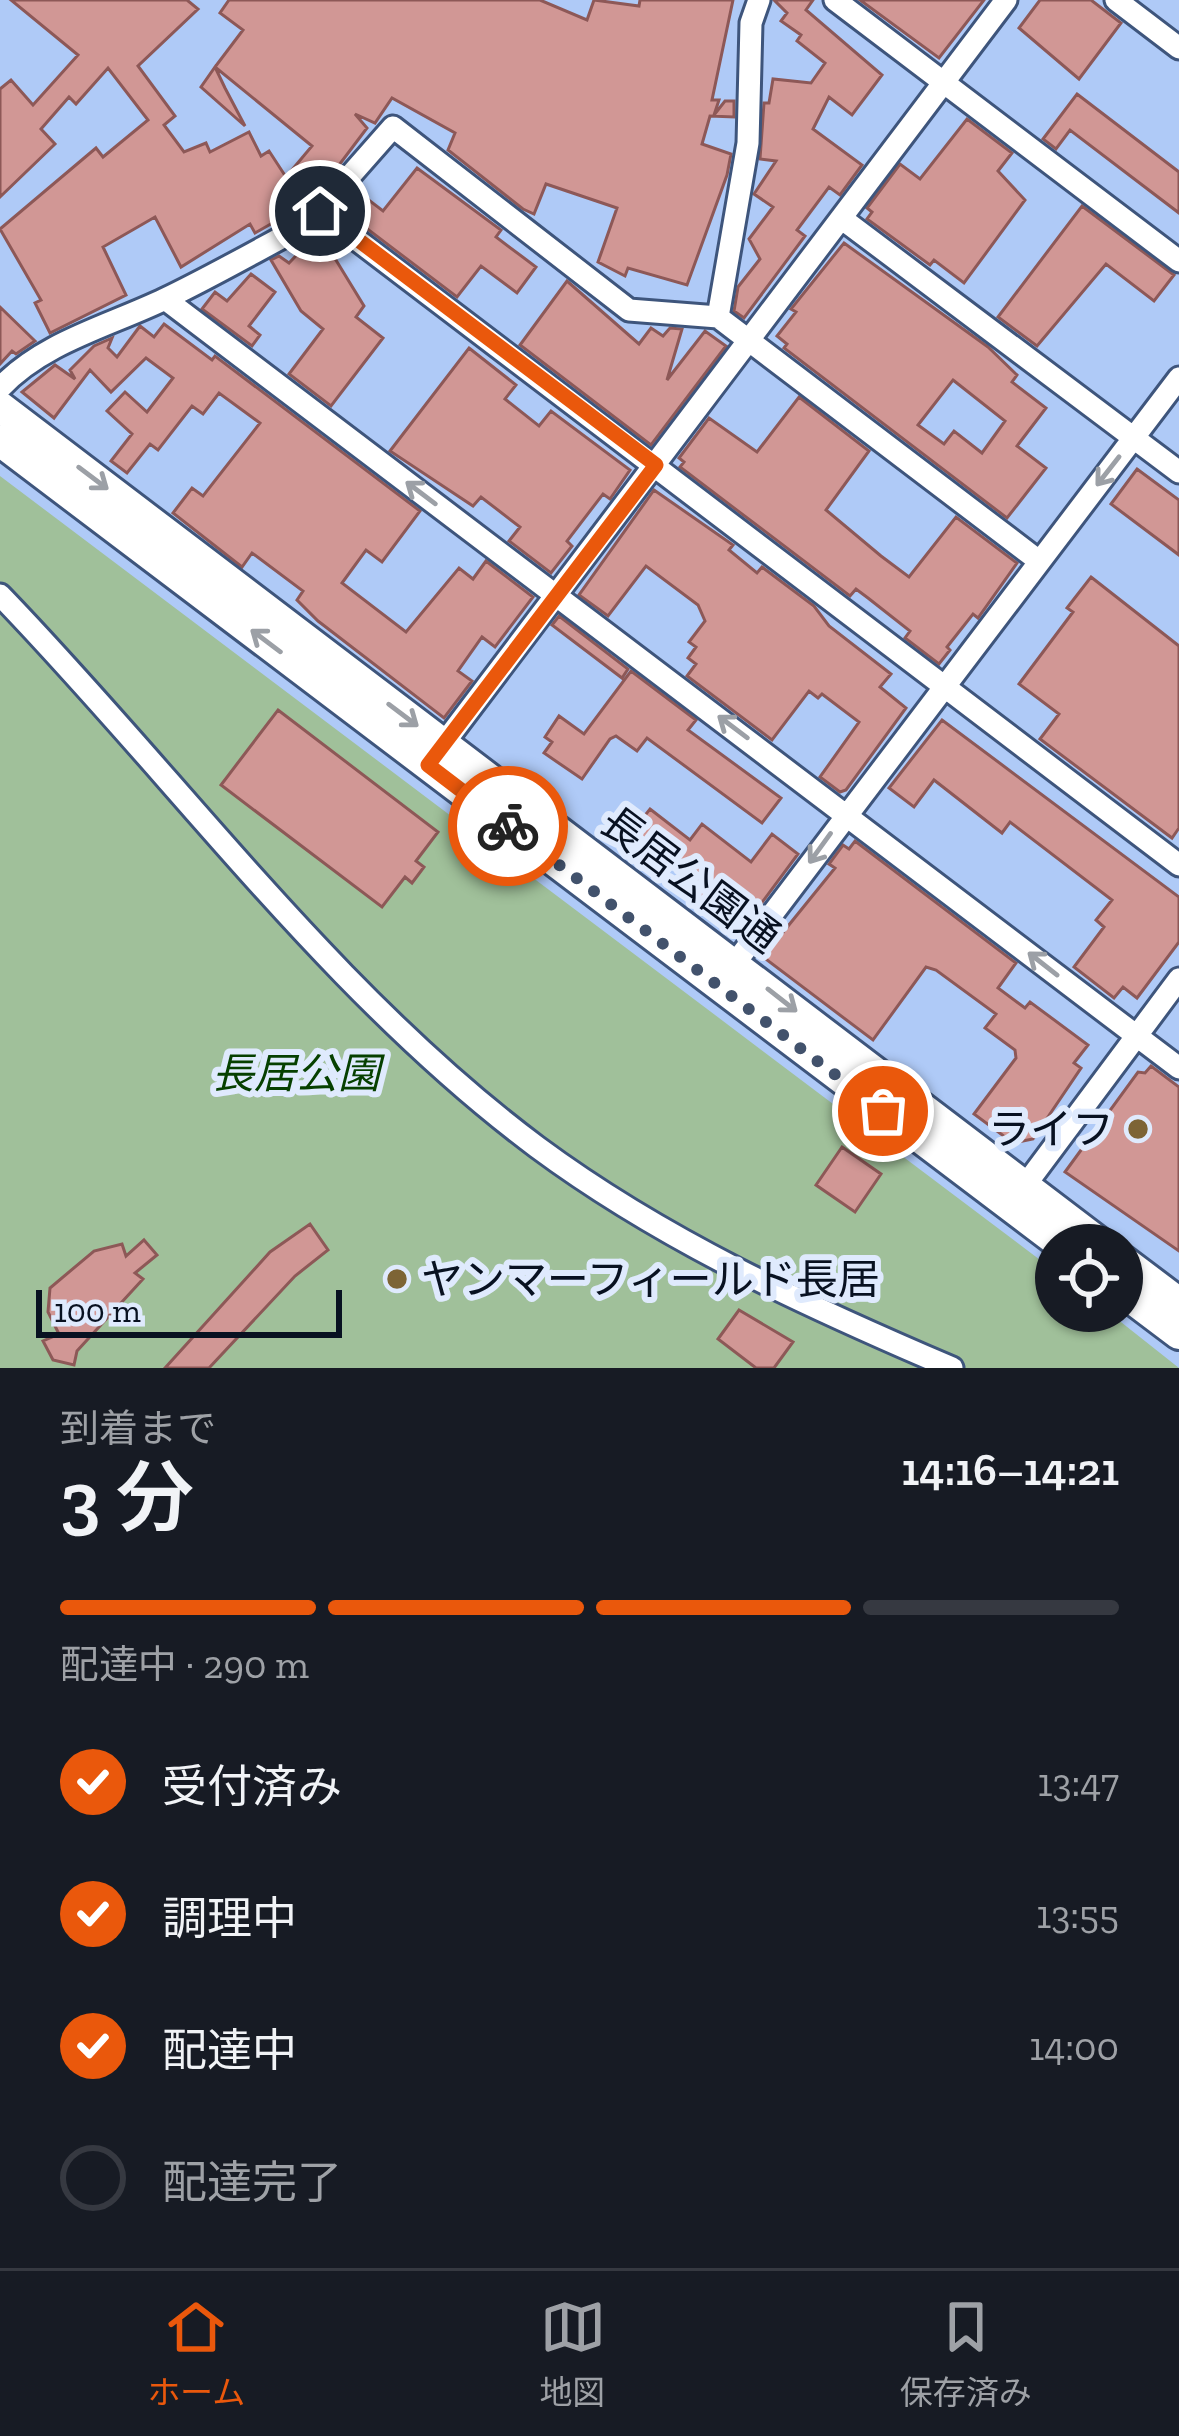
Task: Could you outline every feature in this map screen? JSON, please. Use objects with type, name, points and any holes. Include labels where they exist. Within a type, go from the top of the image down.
[{"type":"highway","name":"長居公園通","points":[[0,407],[435,755]]},
{"type":"highway","name":"長居公園通","points":[[0,441],[435,755],[1017,1196],[1066,1224]]},
{"type":"highway","name":"長居公園通","points":[[1017,1196],[1043,1224]]},
{"type":"highway","points":[[1143,1276],[1179,1303]]},
{"type":"highway","points":[[1143,1307],[1179,1334]]},
{"type":"street","points":[[718,317],[748,143],[751,23],[759,0]]},
{"type":"street","points":[[835,0],[1179,261]]},
{"type":"street","points":[[435,755],[1006,0]]},
{"type":"street","points":[[1116,0],[1179,48]]},
{"type":"street","points":[[0,388],[18,368],[49,350],[165,299],[308,224],[393,127],[629,310],[718,317],[1039,561]]},
{"type":"street","points":[[320,211],[1179,865]]},
{"type":"street","points":[[841,218],[1179,472]]},
{"type":"street","points":[[165,299],[1179,1068]]},
{"type":"street","points":[[726,975],[1179,378]]},
{"type":"street","points":[[0,595],[294,918],[488,1108],[662,1232],[952,1368]]},
{"type":"street","points":[[1017,1196],[1179,979]]},
{"type":"green space","name":"長居公園","points":[[0,476],[1035,1256],[1035,1332],[1134,1332],[1179,1368],[0,1368]]},
{"type":"building","points":[[11,0],[187,0],[198,9],[138,66],[175,116],[164,125],[184,152],[206,143],[210,152],[249,132],[261,156],[269,151],[286,177],[312,146],[215,67],[243,30],[220,13],[229,0],[540,0],[587,20],[594,0],[639,6],[640,0],[733,0],[712,100],[719,100],[714,115],[725,101],[734,101],[734,117],[710,116],[702,144],[731,154],[727,175],[687,285],[628,268],[625,276],[598,262],[617,208],[546,184],[534,214],[523,209],[448,150],[455,133],[392,98],[375,123],[355,114],[367,128],[333,173],[304,205],[255,233],[250,224],[181,267],[155,217],[103,247],[126,295],[50,333],[35,303],[41,300],[0,229],[96,148],[103,157],[148,120],[108,68],[76,104],[69,97],[41,129],[55,144],[0,197],[0,89],[11,80],[33,105],[78,55]]},
{"type":"building","points":[[774,0],[813,0],[806,10],[882,75],[852,115],[829,97],[813,129],[862,165],[840,195],[829,187],[797,230],[805,236],[744,318],[734,311],[738,287],[760,259],[749,239],[773,207],[754,194],[776,161],[760,159],[764,103],[769,103],[773,79],[811,83],[825,63],[797,41],[801,35],[781,21],[787,13]]},
{"type":"building","points":[[860,0],[984,0],[939,58]]},
{"type":"building","points":[[1040,0],[1091,0],[1121,23],[1079,79],[1019,28]]},
{"type":"building","points":[[215,67],[225,88],[245,126],[201,87]]},
{"type":"building","points":[[1077,94],[1179,172],[1179,213],[1070,130],[1056,149],[1043,139]]},
{"type":"building","points":[[967,119],[1012,153],[998,171],[1025,200],[964,283],[934,260],[930,265],[867,219],[872,212],[867,208],[900,164],[920,179]]},
{"type":"building","points":[[417,168],[501,230],[496,237],[536,267],[517,293],[481,266],[457,297],[341,209],[357,191],[383,211]]},
{"type":"building","points":[[1082,206],[1174,275],[1154,301],[1106,264],[1037,346],[998,317]]},
{"type":"building","points":[[313,238],[331,252],[364,306],[356,317],[383,338],[331,406],[289,374],[323,329],[301,311],[271,260],[279,256],[289,263]]},
{"type":"building","points":[[844,243],[988,347],[1017,375],[1012,382],[1046,408],[1017,446],[1046,468],[1007,518],[784,348],[787,344],[777,336],[796,312],[791,309]],"holes":[[[953,380],[1005,421],[982,453],[954,431],[944,444],[918,425]]]},
{"type":"building","points":[[251,274],[275,292],[249,326],[260,335],[252,346],[202,309],[215,292],[227,301]]},
{"type":"building","points":[[567,281],[639,344],[651,328],[663,336],[670,328],[682,329],[667,380],[705,331],[726,346],[651,445],[520,345]]},
{"type":"building","points":[[0,307],[35,341],[16,354],[12,351],[0,364]]},
{"type":"building","points":[[164,324],[212,360],[215,356],[420,511],[382,562],[366,550],[342,583],[406,632],[459,568],[473,579],[486,561],[533,597],[495,647],[482,637],[458,671],[472,681],[444,718],[318,621],[297,600],[303,591],[252,553],[242,567],[173,513],[192,488],[203,496],[260,423],[219,393],[203,414],[192,406],[158,450],[150,444],[127,473],[111,461],[132,434],[107,411],[125,392],[147,412],[173,378],[146,358],[111,392],[90,370],[54,418],[22,392],[55,365],[75,379],[70,370],[94,346],[112,338],[108,348],[117,357],[140,326],[154,337]]},
{"type":"building","points":[[469,348],[516,385],[505,399],[539,426],[551,411],[630,470],[610,499],[603,494],[567,541],[572,546],[551,573],[509,541],[520,527],[481,497],[473,506],[390,451]]},
{"type":"building","points":[[799,397],[869,451],[826,510],[881,556],[909,577],[956,517],[1017,563],[978,618],[973,614],[947,647],[950,650],[939,664],[905,638],[910,631],[868,598],[856,589],[850,596],[680,467],[684,462],[679,458],[709,418],[757,452]]},
{"type":"building","points":[[1137,469],[1179,500],[1179,555],[1111,504]]},
{"type":"building","points":[[654,490],[733,545],[729,550],[757,573],[762,567],[814,606],[829,626],[891,674],[880,687],[906,708],[846,790],[840,792],[820,777],[859,722],[822,694],[818,698],[809,691],[772,740],[687,676],[696,664],[688,658],[696,647],[689,642],[705,621],[698,605],[646,566],[608,616],[579,595]]},
{"type":"building","points":[[1091,577],[1179,646],[1179,828],[1172,838],[1040,739],[1059,714],[1019,684],[1073,612],[1067,608]]},
{"type":"building","points":[[559,616],[628,669],[622,678],[552,625]]},
{"type":"building","points":[[631,671],[696,720],[688,730],[781,798],[762,823],[647,738],[637,751],[616,736],[610,739],[582,779],[544,753],[552,742],[545,737],[559,716],[584,734]]},
{"type":"building","points":[[278,710],[438,832],[416,861],[424,867],[412,883],[405,877],[382,907],[221,785]]},
{"type":"building","points":[[942,720],[1179,897],[1179,942],[1137,998],[1123,987],[1114,998],[1074,967],[1104,927],[1096,920],[1112,900],[1010,822],[1002,833],[934,780],[914,807],[889,788]]},
{"type":"building","points":[[650,809],[690,840],[702,824],[751,862],[772,834],[798,854],[737,936],[685,890],[695,878],[670,858],[663,868],[656,863],[653,867],[634,851],[638,847],[627,838]]},
{"type":"building","points":[[855,841],[1016,963],[998,988],[1025,1008],[1030,1002],[1088,1045],[1074,1063],[1081,1068],[1033,1139],[1013,1143],[974,1114],[1016,1058],[1015,1050],[985,1028],[996,1014],[936,970],[926,967],[873,1040],[763,957],[835,868],[829,864],[843,845],[849,849]]},
{"type":"building","name":"ライフ","points":[[1151,1066],[1179,1087],[1179,1251],[1065,1172],[1138,1072],[1145,1073]]},
{"type":"building","points":[[842,1147],[881,1174],[855,1212],[816,1185]]},
{"type":"building","points":[[310,1224],[328,1250],[295,1276],[209,1368],[165,1368],[270,1252]]},
{"type":"building","points":[[144,1240],[157,1255],[135,1273],[143,1279],[77,1351],[74,1365],[53,1360],[43,1341],[59,1334],[48,1312],[50,1288],[94,1251],[122,1244],[126,1256]]},
{"type":"building","points":[[739,1310],[793,1342],[774,1368],[756,1368],[718,1339]]},
{"type":"way so far","points":[[508,826],[883,1111]]},
{"type":"place","name":"ライフ","points":[[1138,1129]]},
{"type":"place","name":"ヤンマーフィールド長居","points":[[397,1279]]},
{"type":"route","points":[[320,211],[656,465],[428,765],[508,826]]}]
